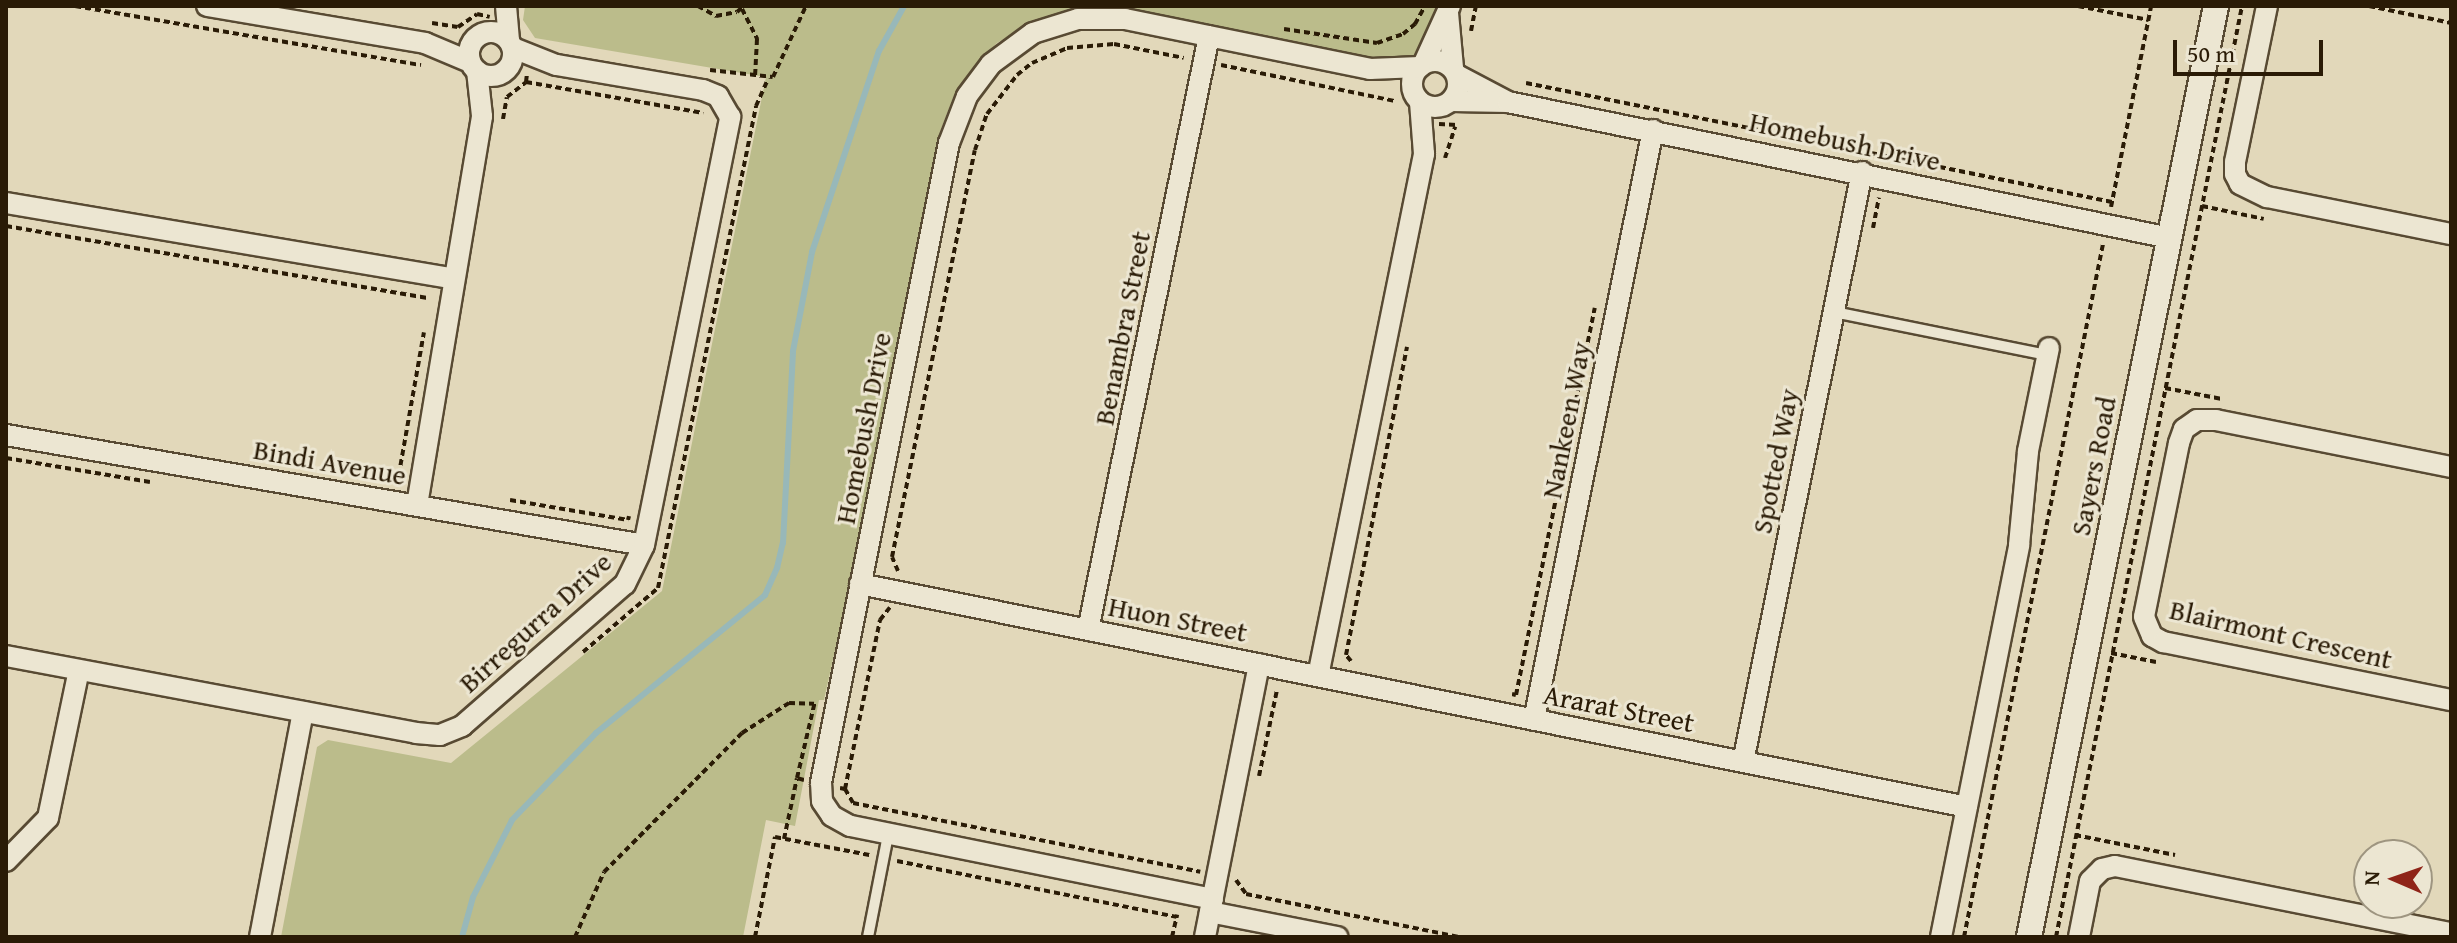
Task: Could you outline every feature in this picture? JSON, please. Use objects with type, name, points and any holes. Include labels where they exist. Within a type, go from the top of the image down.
[{"type":"street","points":[[207,6],[289,13],[425,43],[489,77],[556,65]]},
{"type":"street","name":"Sayers Road","points":[[2029,937],[2216,6]]},
{"type":"street","points":[[2267,6],[2235,162],[2235,174],[2240,184],[2267,197],[2451,234]]},
{"type":"street","points":[[1440,110],[1412,80],[1449,10]]},
{"type":"street","points":[[1318,676],[1424,154],[1440,110],[1458,91],[1449,10]]},
{"type":"street","points":[[425,43],[487,17]]},
{"type":"street","points":[[487,17],[511,44],[516,74]]},
{"type":"street","points":[[487,17],[511,44],[556,65],[703,90],[717,108]]},
{"type":"street","points":[[417,505],[482,116],[469,50],[487,17]]},
{"type":"street","name":"Homebush Drive","points":[[821,783],[949,143],[967,96],[1006,50],[1033,33],[1061,23],[1108,17],[1370,69],[1440,110],[1508,102],[1862,172],[2170,238]]},
{"type":"street","name":"Benambra Street","points":[[1088,630],[1209,36]]},
{"type":"street","name":"Homebush Drive","points":[[1370,69],[1425,59],[1439,61],[1508,102]]},
{"type":"street","points":[[482,116],[516,74]]},
{"type":"street","name":"Birregurra Drive","points":[[6,656],[416,733],[440,735],[462,726],[617,593],[639,563],[730,125],[717,108]]},
{"type":"street","name":"Nankeen Way","points":[[1534,720],[1653,130]]},
{"type":"street","name":"Spotted Way","points":[[1743,762],[1862,172]]},
{"type":"street","points":[[6,203],[453,279]]},
{"type":"street","points":[[1941,937],[2019,545],[2028,451],[2049,352]]},
{"type":"street","name":"Blairmont Crescent","points":[[2451,467],[2216,420],[2197,420],[2184,429],[2179,443],[2144,617],[2152,636],[2163,642],[2451,700]]},
{"type":"street","name":"Bindi Avenue","points":[[6,435],[644,545]]},
{"type":"street","name":"Huon Street","points":[[860,584],[1259,664],[1205,937]]},
{"type":"street","name":"Ararat Street","points":[[1259,664],[1967,807]]},
{"type":"street","points":[[6,861],[41,829],[48,818],[79,670]]},
{"type":"street","points":[[260,937],[303,712]]},
{"type":"street","points":[[821,783],[822,801],[839,822],[1338,937]]},
{"type":"street","points":[[2079,937],[2090,881],[2102,869],[2115,866],[2451,933]]},
{"type":"lane","points":[[1834,312],[2049,352]]},
{"type":"lane","points":[[868,937],[888,835]]},
{"type":"path","points":[[75,6],[114,9],[436,67]]},
{"type":"path","points":[[698,6],[716,16],[743,8],[757,39],[755,77]]},
{"type":"path","points":[[695,67],[768,79],[775,74],[806,6]]},
{"type":"path","points":[[1280,28],[1368,43],[1403,34],[1415,24],[1425,6]]},
{"type":"path","points":[[2078,6],[2149,20]]},
{"type":"path","points":[[1964,937],[2151,6]]},
{"type":"path","points":[[2056,937],[2242,6]]},
{"type":"path","points":[[2369,6],[2451,23]]},
{"type":"path","points":[[426,22],[458,27],[487,17]]},
{"type":"path","points":[[1403,34],[1425,59]]},
{"type":"path","points":[[1444,167],[1440,110],[1406,117],[1395,101],[1114,44],[1076,46],[1032,63],[996,99],[980,130],[975,150],[892,557],[898,569],[894,590],[889,611],[880,620],[845,789],[853,803],[1238,880],[1246,894],[1459,937]]},
{"type":"path","points":[[502,127],[507,97],[516,74],[717,108]]},
{"type":"path","points":[[1512,80],[2112,202]]},
{"type":"path","points":[[6,226],[429,298]]},
{"type":"path","points":[[1501,692],[1516,695],[1595,304]]},
{"type":"path","points":[[1365,664],[1350,661],[1346,655],[1409,338]]},
{"type":"path","points":[[6,458],[162,484]]},
{"type":"path","points":[[500,498],[628,520],[631,504]]},
{"type":"path","points":[[898,569],[913,572]]},
{"type":"path","points":[[575,937],[604,872],[742,733],[789,703],[814,704],[784,839]]},
{"type":"path","points":[[797,778],[845,789]]},
{"type":"path","points":[[755,937],[775,837],[1176,917]]},
{"type":"green space","points":[[525,6],[1439,6],[1417,55],[1411,58],[1378,60],[1105,8],[1067,11],[1030,23],[997,43],[971,70],[953,98],[941,129],[846,601],[824,700],[819,700],[795,826],[766,820],[743,937],[281,937],[317,747],[328,740],[451,763],[662,591],[766,77],[535,38],[523,20]]},
{"type":"waterway","points":[[462,937],[473,897],[512,820],[596,733],[765,595],[777,568],[783,543],[793,351],[812,252],[879,51],[904,6]]}]
